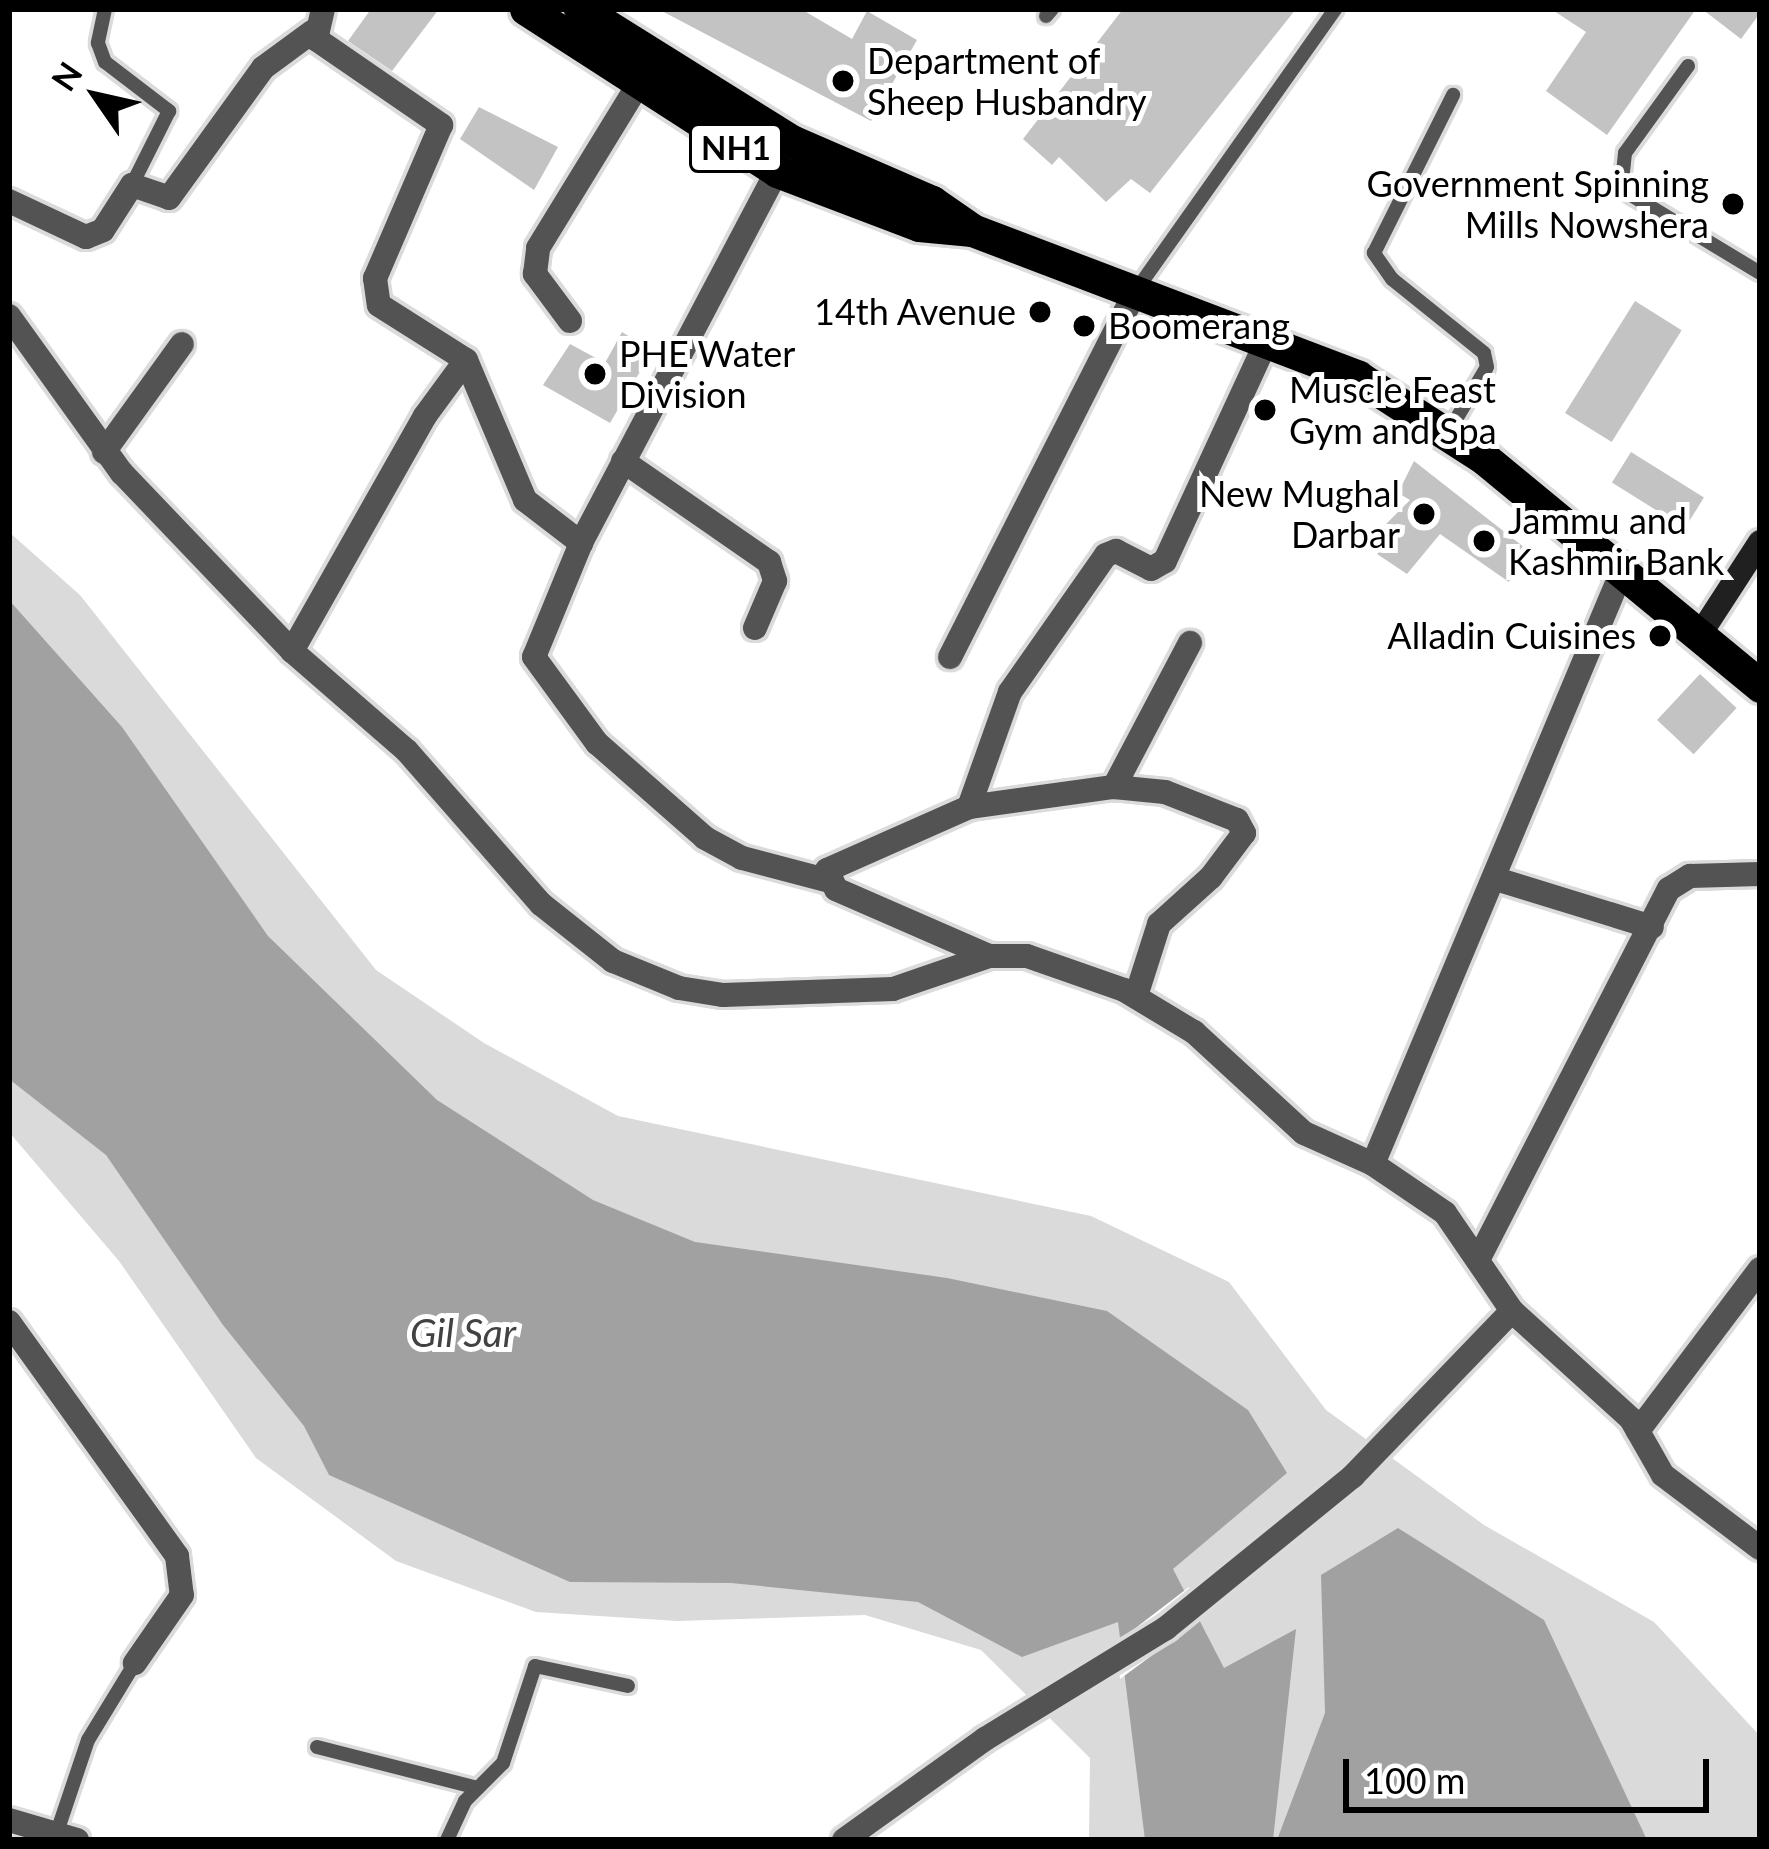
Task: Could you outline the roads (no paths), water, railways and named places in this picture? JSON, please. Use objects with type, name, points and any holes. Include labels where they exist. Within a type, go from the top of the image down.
[{"type":"highway","name":"NH1","points":[[580,9],[791,141],[932,202],[972,230]]},
{"type":"highway","name":"NH1","points":[[544,14],[639,83],[777,171],[919,225],[972,230],[1358,376],[1449,431],[1760,686]]},
{"type":"main road","points":[[1699,636],[1760,542]]},
{"type":"street","points":[[9,201],[96,236],[132,185],[162,198],[176,193],[263,68],[318,20],[442,125],[375,291],[389,314],[466,360],[526,500],[581,543]]},
{"type":"street","points":[[570,320],[535,274],[538,248],[639,83]]},
{"type":"street","points":[[777,171],[581,543],[536,642],[538,672],[597,743],[705,838],[742,858],[826,880],[989,956],[1064,966],[1136,996],[1195,1032],[1304,1133],[1373,1164],[1445,1213],[1512,1311],[1638,1431],[1663,1475],[1760,1548]]},
{"type":"street","points":[[950,657],[1137,289]]},
{"type":"street","points":[[9,316],[104,452],[292,651],[407,751],[542,904],[647,977],[723,995],[861,993],[922,982],[989,956]]},
{"type":"street","points":[[969,807],[1010,692],[1106,555],[1116,551],[1151,569],[1165,561],[1267,340]]},
{"type":"street","points":[[104,452],[182,344]]},
{"type":"street","points":[[292,651],[425,416],[466,360]]},
{"type":"street","points":[[623,461],[769,562],[775,581],[755,628]]},
{"type":"street","points":[[1373,1164],[1622,571]]},
{"type":"street","points":[[1114,787],[1190,643]]},
{"type":"street","points":[[826,880],[834,861],[969,807],[1114,787],[1165,792],[1244,826],[1211,877],[1159,924],[1136,996]]},
{"type":"street","points":[[1479,1258],[1678,881],[1760,874]]},
{"type":"street","points":[[1496,879],[1652,926]]},
{"type":"street","points":[[1638,1431],[1760,1269]]},
{"type":"street","points":[[844,1840],[985,1739],[1166,1628],[1353,1476],[1512,1311]]},
{"type":"street","points":[[9,1322],[163,1526],[177,1556],[182,1595],[135,1663]]},
{"type":"street","points":[[9,1820],[66,1838]]},
{"type":"lane","points":[[105,9],[98,43],[105,62],[169,111],[132,185]]},
{"type":"lane","points":[[1137,289],[1335,9]]},
{"type":"lane","points":[[1688,66],[1625,153],[1621,189],[1760,273]]},
{"type":"lane","points":[[1449,431],[1486,367],[1484,353],[1392,279],[1373,253],[1453,95]]},
{"type":"lane","points":[[66,1838],[88,1740],[135,1663]]},
{"type":"lane","points":[[447,1840],[478,1788],[503,1763],[535,1666],[628,1686]]},
{"type":"lane","points":[[317,1747],[478,1788]]},
{"type":"water","name":"Gil Sar","points":[[9,600],[122,727],[268,936],[437,1100],[593,1200],[695,1242],[947,1278],[1107,1311],[1248,1410],[1287,1473],[1173,1569],[1224,1668],[1296,1629],[1273,1840],[1145,1840],[1118,1622],[1022,1657],[918,1602],[731,1583],[570,1582],[329,1475],[304,1426],[223,1325],[106,1155],[9,1079]]},
{"type":"water","points":[[1398,1528],[1544,1620],[1647,1840],[1277,1840],[1325,1713],[1321,1575]]},
{"type":"place","name":"Department of Sheep Husbandry","points":[[843,81]]},
{"type":"place","name":"Government Spinning Mills Nowshera","points":[[1733,204]]},
{"type":"place","name":"14th Avenue","points":[[1040,312]]},
{"type":"place","name":"Boomerang","points":[[1084,326]]},
{"type":"place","name":"PHE Water Division","points":[[595,374]]},
{"type":"place","name":"Muscle Feast Gym and Spa","points":[[1265,410]]},
{"type":"place","name":"New Mughal Darbar","points":[[1424,514]]},
{"type":"place","name":"Jammu and Kashmir Bank","points":[[1484,541]]},
{"type":"place","name":"Alladin Cuisines","points":[[1660,636]]}]
